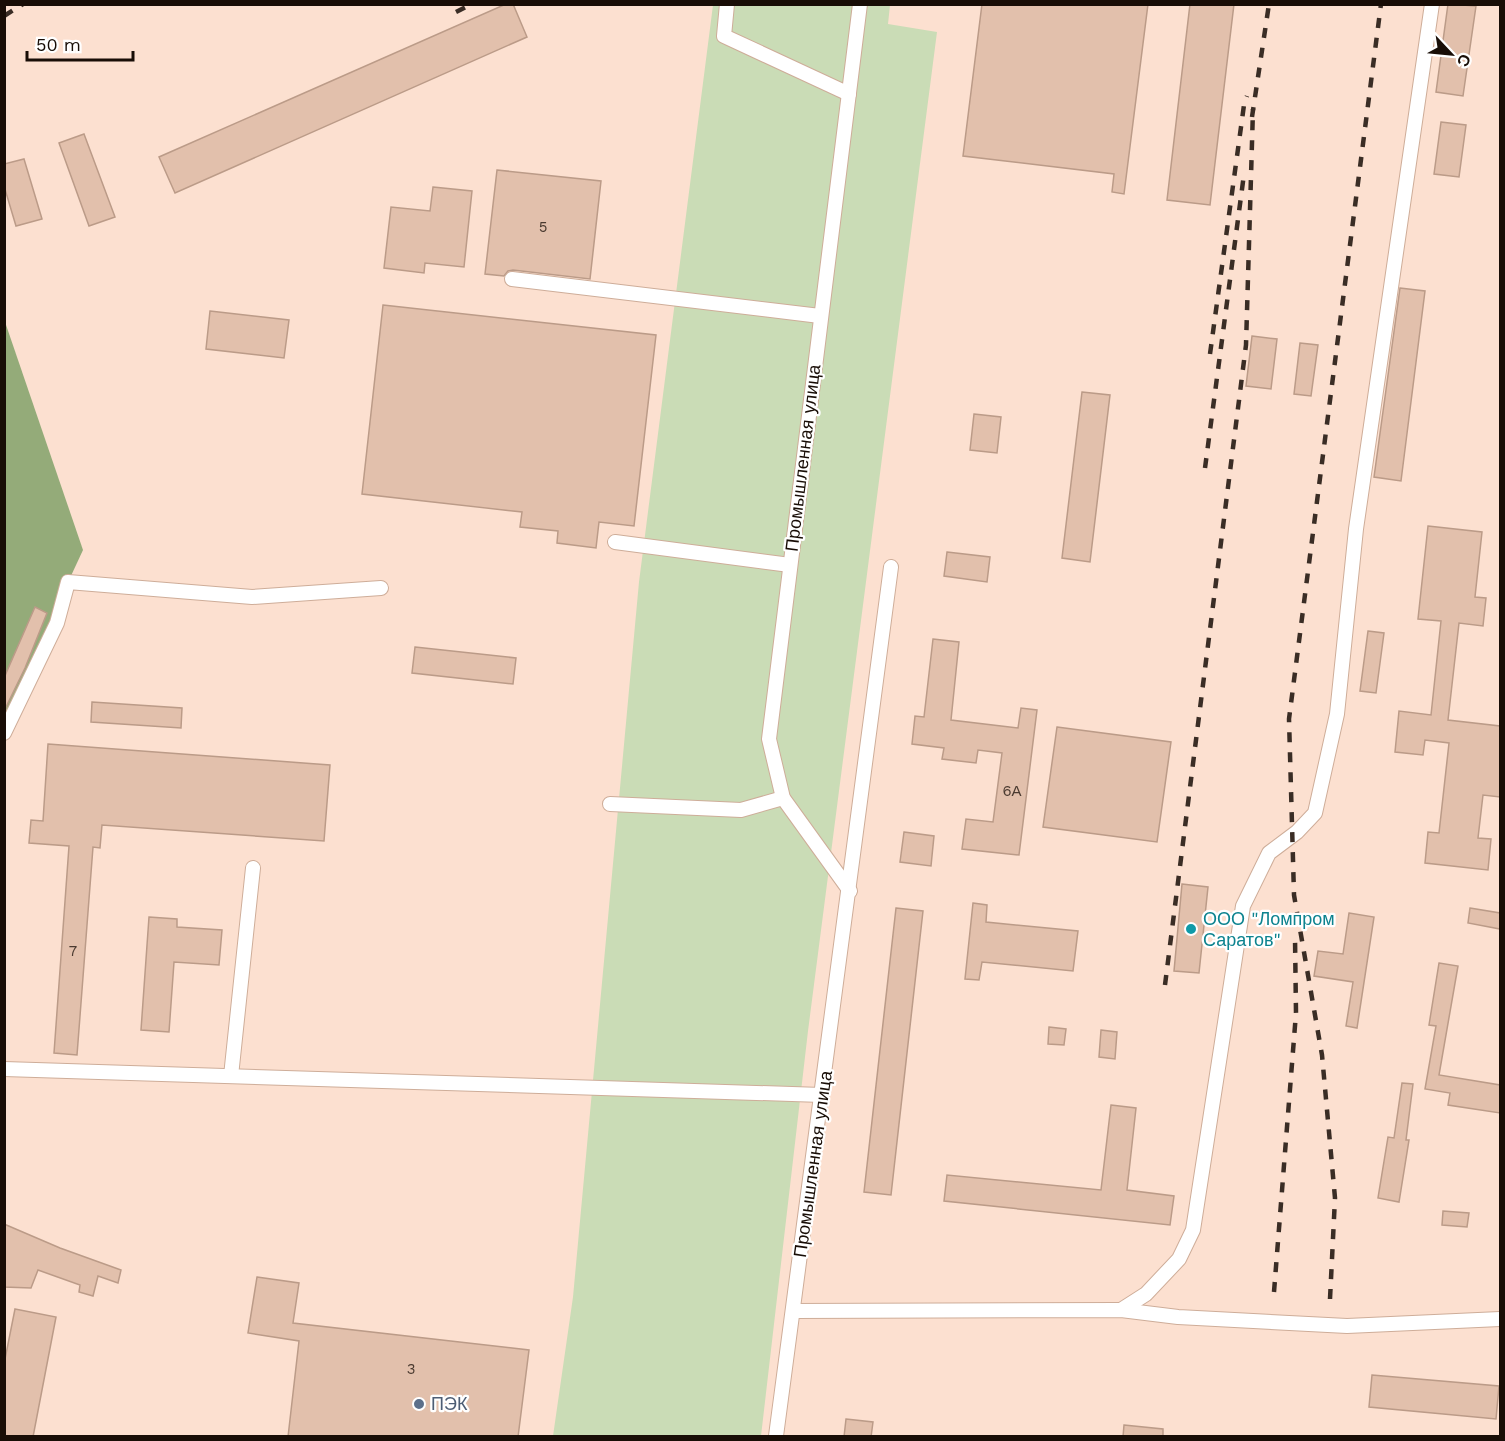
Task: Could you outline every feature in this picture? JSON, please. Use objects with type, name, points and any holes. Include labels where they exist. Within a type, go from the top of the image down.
[{"type":"street","points":[[727,4],[724,36],[849,94]]},
{"type":"street","name":"Промышленная улица","points":[[850,891],[783,798],[769,740],[860,4]]},
{"type":"street","points":[[1121,1310],[1146,1294],[1171,1268],[1179,1259],[1193,1230],[1243,906],[1269,853],[1297,832],[1315,813],[1337,714],[1356,529],[1432,4]]},
{"type":"street","points":[[512,279],[820,316]]},
{"type":"street","points":[[615,542],[790,565]]},
{"type":"street","name":"Промышленная улица","points":[[776,1437],[850,891],[891,567]]},
{"type":"street","points":[[4,734],[57,623],[68,582],[252,597],[381,588]]},
{"type":"street","points":[[610,804],[741,810],[783,798]]},
{"type":"street","points":[[231,1077],[253,868]]},
{"type":"street","points":[[4,1069],[822,1095]]},
{"type":"street","points":[[793,1311],[1121,1310],[1178,1317],[1347,1326],[1500,1318]]},
{"type":"green space","points":[[713,5],[890,5],[888,24],[937,32],[808,1031],[761,1436],[553,1436],[573,1297],[639,582]]},
{"type":"green space","points":[[4,319],[83,550],[5,718],[4,718]]},
{"type":"building","points":[[506,4],[513,4],[527,37],[175,193],[159,157]]},
{"type":"building","points":[[982,4],[1148,4],[1124,194],[1112,192],[1114,174],[963,156]]},
{"type":"building","points":[[1190,4],[1234,4],[1210,205],[1167,200]]},
{"type":"building","points":[[1448,4],[1476,6],[1463,96],[1436,92]]},
{"type":"building","points":[[1441,122],[1466,125],[1459,177],[1434,174]]},
{"type":"building","points":[[84,134],[115,217],[89,226],[59,143]]},
{"type":"building","points":[[24,159],[42,219],[16,226],[4,186],[4,164]]},
{"type":"building","points":[[497,170],[601,181],[590,279],[513,270],[508,271],[504,276],[485,274]]},
{"type":"building","points":[[433,187],[472,191],[464,267],[425,263],[424,273],[384,268],[391,207],[430,211]]},
{"type":"building","points":[[1400,288],[1425,291],[1401,481],[1374,477]]},
{"type":"building","points":[[383,305],[656,335],[634,526],[599,522],[596,548],[557,543],[558,531],[520,527],[522,512],[362,494]]},
{"type":"building","points":[[210,311],[289,320],[284,358],[206,349]]},
{"type":"building","points":[[1252,336],[1277,339],[1271,389],[1246,386]]},
{"type":"building","points":[[1300,343],[1318,345],[1311,396],[1294,394]]},
{"type":"building","points":[[1082,392],[1110,395],[1090,562],[1062,558]]},
{"type":"building","points":[[974,414],[1001,417],[997,453],[970,450]]},
{"type":"building","points":[[1428,526],[1482,532],[1475,597],[1486,598],[1483,626],[1459,623],[1448,720],[1500,726],[1500,797],[1483,795],[1478,838],[1491,839],[1488,870],[1425,863],[1428,832],[1439,833],[1449,743],[1425,740],[1423,755],[1395,752],[1399,711],[1431,715],[1441,621],[1418,619]]},
{"type":"building","points":[[947,552],[990,557],[987,582],[944,576]]},
{"type":"building","points":[[35,607],[47,613],[25,668],[4,711],[4,678]]},
{"type":"building","points":[[1368,631],[1384,633],[1376,693],[1360,691]]},
{"type":"building","points":[[933,639],[959,642],[951,720],[1018,728],[1021,708],[1037,710],[1019,855],[962,849],[966,819],[993,822],[1002,753],[978,750],[976,763],[942,759],[944,748],[912,744],[915,716],[924,717]]},
{"type":"building","points":[[415,647],[516,658],[513,684],[412,673]]},
{"type":"building","points":[[92,702],[182,708],[181,728],[91,722]]},
{"type":"building","points":[[1057,727],[1171,742],[1157,842],[1043,827]]},
{"type":"building","points":[[48,744],[330,765],[324,841],[102,825],[100,848],[93,847],[77,1055],[54,1053],[69,846],[29,843],[31,820],[43,821]]},
{"type":"building","points":[[904,832],[934,836],[931,866],[900,862]]},
{"type":"building","name":"ООО \"Ломпром Саратов\"","points":[[1182,884],[1208,887],[1199,973],[1174,971]]},
{"type":"building","points":[[973,903],[987,905],[986,922],[1078,931],[1073,971],[982,962],[979,980],[965,979]]},
{"type":"building","points":[[896,908],[923,911],[891,1195],[864,1192]]},
{"type":"building","points":[[1470,908],[1500,913],[1500,929],[1468,923]]},
{"type":"building","points":[[1349,913],[1374,917],[1357,1028],[1346,1026],[1353,982],[1314,976],[1318,951],[1343,954]]},
{"type":"building","points":[[149,917],[177,919],[177,927],[222,930],[219,965],[174,962],[169,1032],[141,1030]]},
{"type":"building","points":[[1439,963],[1458,966],[1439,1075],[1500,1085],[1500,1113],[1448,1105],[1450,1093],[1425,1089],[1436,1026],[1429,1025]]},
{"type":"building","points":[[1049,1027],[1066,1029],[1064,1045],[1048,1044]]},
{"type":"building","points":[[1101,1030],[1117,1032],[1115,1059],[1099,1057]]},
{"type":"building","points":[[1402,1083],[1413,1084],[1406,1140],[1409,1140],[1399,1202],[1378,1198],[1388,1137],[1394,1138]]},
{"type":"building","points":[[1111,1105],[1136,1108],[1127,1190],[1174,1196],[1170,1225],[944,1201],[947,1175],[1101,1190]]},
{"type":"building","points":[[1443,1211],[1469,1213],[1467,1227],[1442,1225]]},
{"type":"building","points":[[4,1224],[60,1248],[121,1270],[118,1283],[98,1276],[93,1296],[79,1292],[80,1285],[38,1270],[31,1288],[4,1287]]},
{"type":"building","points":[[257,1277],[299,1283],[293,1323],[529,1350],[518,1437],[288,1437],[299,1341],[248,1333]]},
{"type":"building","points":[[15,1309],[56,1317],[33,1437],[4,1437],[4,1364]]},
{"type":"building","points":[[1372,1375],[1499,1386],[1496,1419],[1369,1407]]},
{"type":"building","points":[[846,1419],[873,1422],[871,1437],[844,1437]]},
{"type":"building","points":[[1124,1425],[1163,1429],[1163,1437],[1123,1437]]},
{"type":"railway","points":[[4,16],[23,4]]},
{"type":"railway","points":[[456,12],[472,4]]},
{"type":"railway","points":[[1252,117],[1269,4]]},
{"type":"railway","points":[[1330,1299],[1335,1198],[1322,1055],[1294,895],[1289,719],[1381,4]]},
{"type":"railway","points":[[1210,354],[1247,96]]},
{"type":"railway","points":[[1165,985],[1246,345],[1253,109]]},
{"type":"railway","points":[[1205,468],[1244,174]]},
{"type":"railway","points":[[1274,1292],[1296,1013],[1295,937]]},
{"type":"place","name":"ООО \"Ломпром Саратов\"","points":[[1191,929]]},
{"type":"place","name":"ПЭК","points":[[419,1404]]}]
